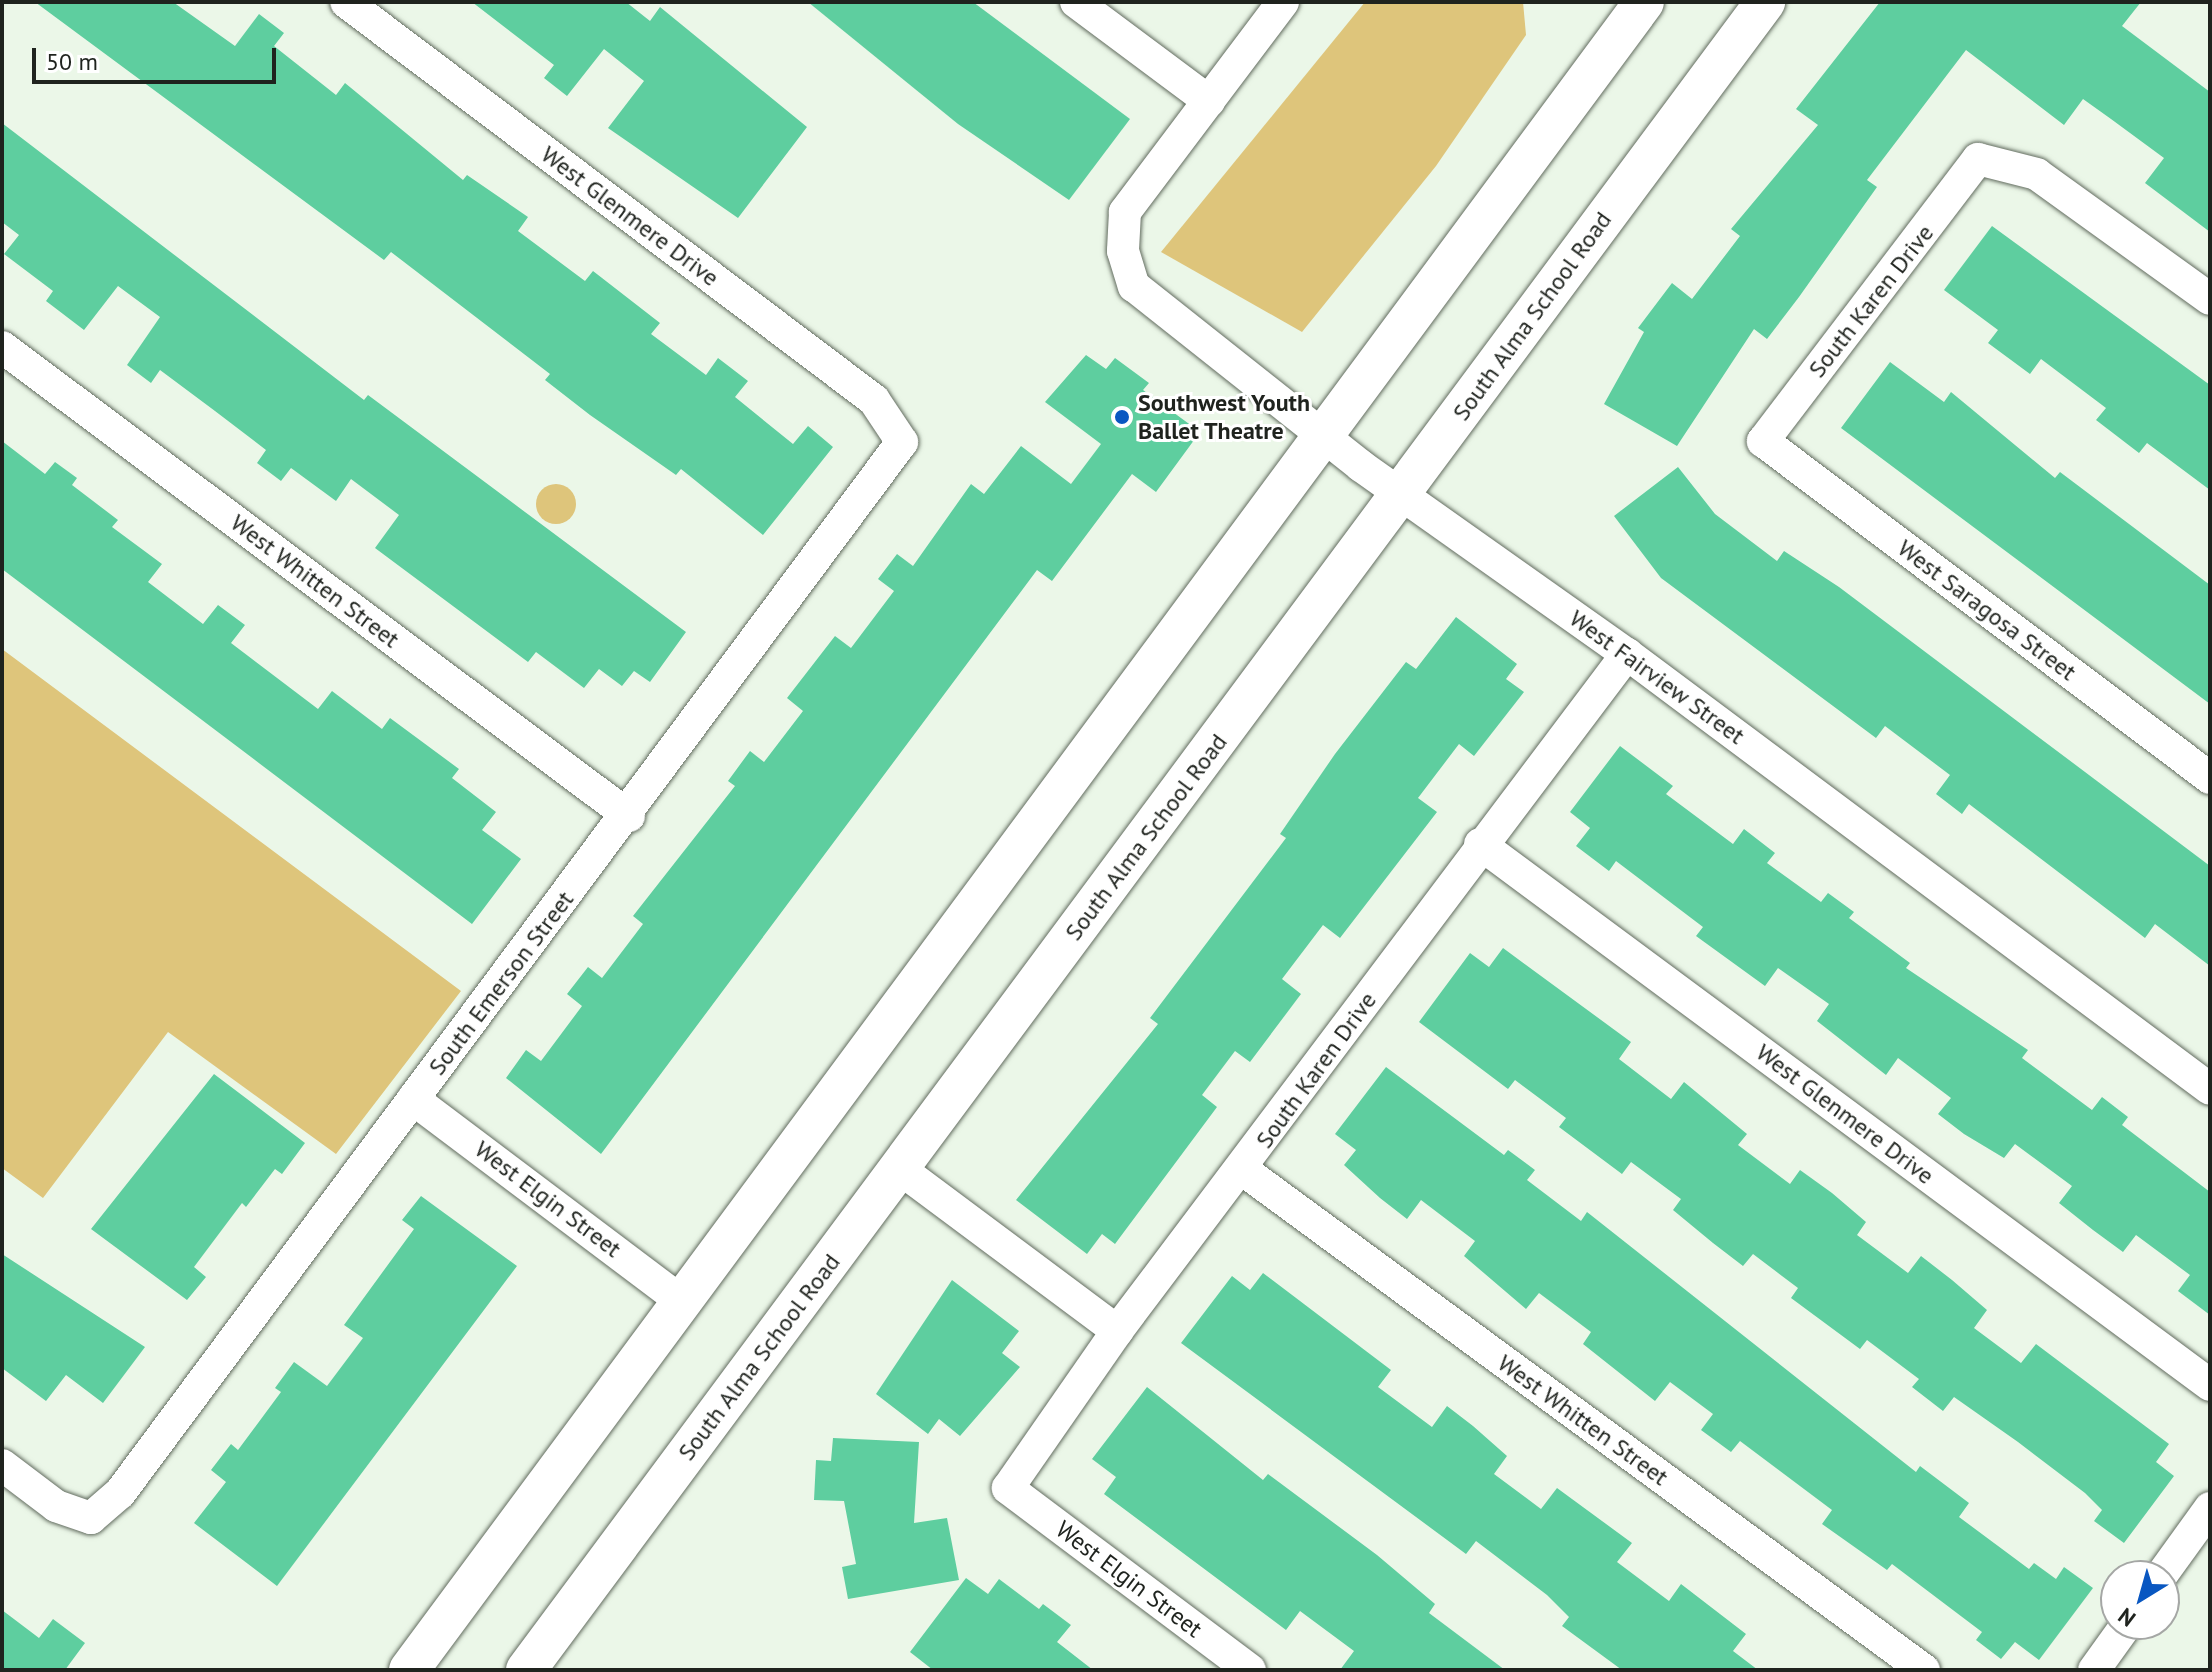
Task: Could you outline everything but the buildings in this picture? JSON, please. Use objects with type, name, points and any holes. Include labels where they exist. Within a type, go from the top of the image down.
[{"type":"main road","points":[[409,1670],[1644,2]]},
{"type":"main road","name":"South Alma School Road","points":[[526,1670],[1765,2]]},
{"type":"street","name":"West Glenmere Drive","points":[[346,2],[874,400],[902,442]]},
{"type":"street","points":[[1076,2],[1209,101],[1283,2]]},
{"type":"street","name":"West Fairview Street","points":[[1209,101],[1125,212],[1123,251],[1134,286],[1401,492],[1627,654],[2210,1089]]},
{"type":"street","name":"South Karen Drive","points":[[1763,441],[1978,159],[2037,174],[2210,299]]},
{"type":"street","name":"West Whitten Street","points":[[2,347],[629,816]]},
{"type":"street","name":"West Saragosa Street","points":[[1763,441],[2210,778]]},
{"type":"street","name":"South Emerson Street","points":[[2,1465],[56,1506],[91,1518],[120,1493],[413,1099],[629,816],[902,442]]},
{"type":"street","name":"South Karen Drive","points":[[1008,1488],[1117,1331],[1243,1170],[1480,844],[1627,654]]},
{"type":"street","name":"West Glenmere Drive","points":[[1480,844],[2210,1385]]},
{"type":"street","name":"West Elgin Street","points":[[413,1099],[681,1301]]},
{"type":"street","points":[[900,1169],[1117,1331]]},
{"type":"street","name":"West Whitten Street","points":[[1243,1170],[1924,1670]]},
{"type":"street","name":"West Elgin Street","points":[[1008,1488],[1250,1670]]},
{"type":"street","points":[[2173,1560],[2210,1508]]},
{"type":"street","points":[[2094,1670],[2116,1640]]},
{"type":"shaded area","points":[[1365,2],[1523,2],[1526,35],[1436,166],[1302,332],[1161,252]]},
{"type":"shaded area","points":[[556,484],[570,490],[576,504],[570,518],[556,524],[542,518],[536,504],[542,490]]},
{"type":"shaded area","points":[[2,649],[461,991],[336,1154],[168,1032],[43,1198],[2,1168]]},
{"type":"place","name":"Southwest Youth Ballet Theatre","points":[[1122,417]]}]
